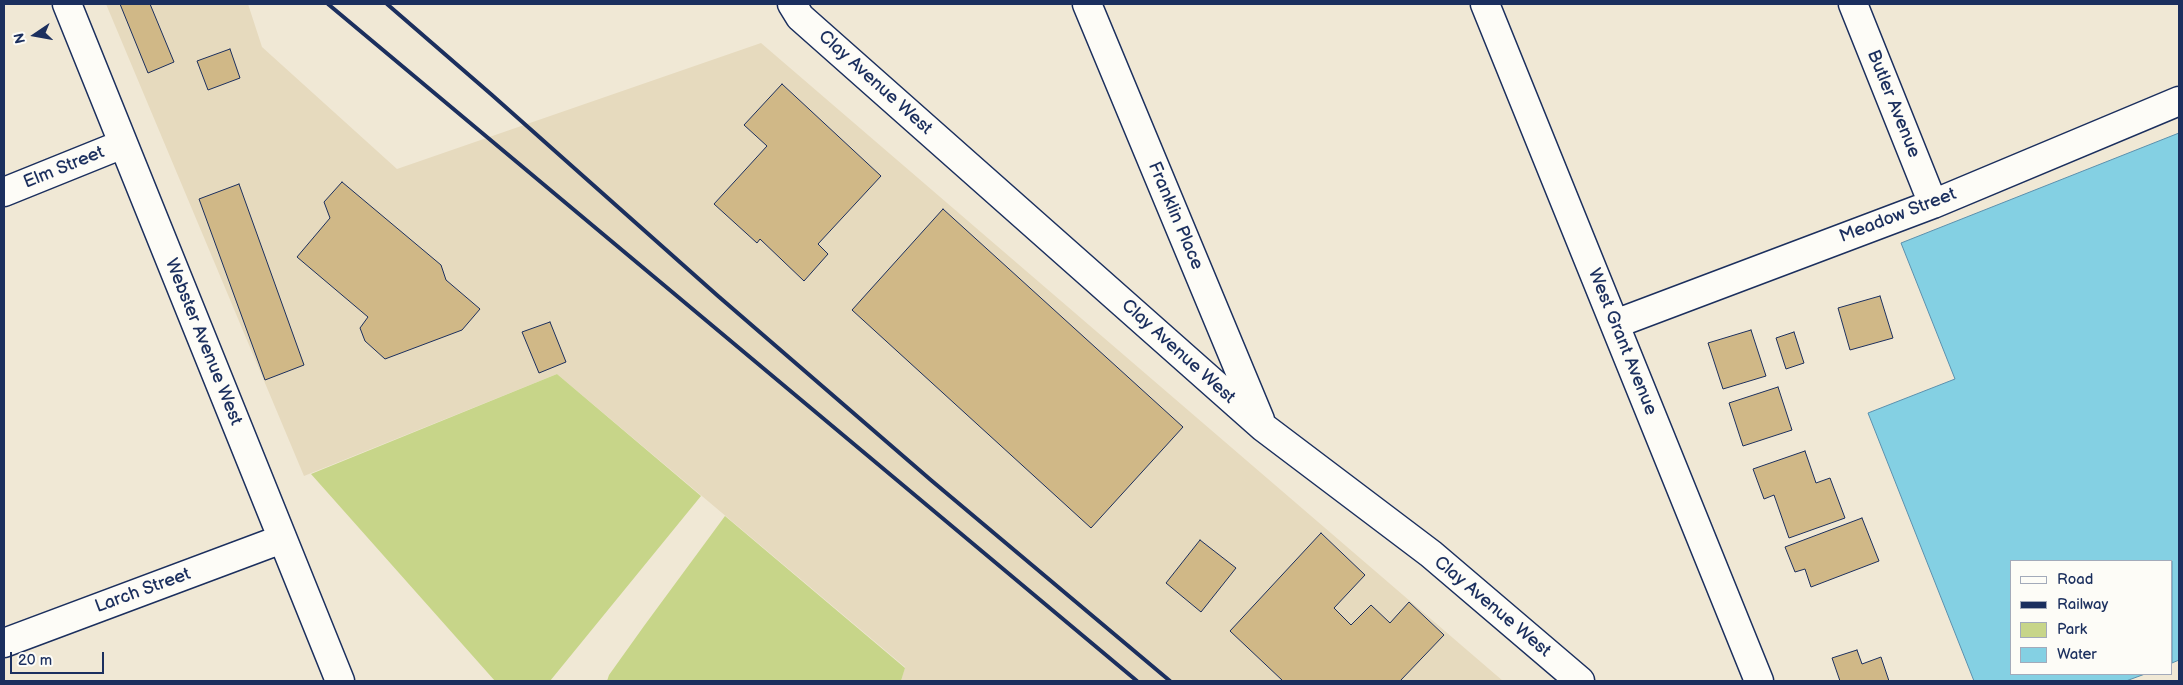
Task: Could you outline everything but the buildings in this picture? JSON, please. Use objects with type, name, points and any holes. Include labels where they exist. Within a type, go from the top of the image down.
[{"type":"street","name":"Webster Avenue West","points":[[67,4],[340,681]]},
{"type":"street","name":"Clay Avenue West","points":[[792,4],[800,17],[1263,427],[1431,554],[1580,681]]},
{"type":"street","name":"Franklin Place","points":[[1087,4],[1263,427]]},
{"type":"street","name":"West Grant Avenue","points":[[1485,4],[1759,681]]},
{"type":"street","name":"Butler Avenue","points":[[1853,4],[1933,204]]},
{"type":"street","name":"Meadow Street","points":[[1614,324],[1933,204],[2179,101]]},
{"type":"street","name":"Elm Street","points":[[4,192],[123,144]]},
{"type":"street","name":"Larch Street","points":[[4,643],[282,539]]},
{"type":"shaded area","points":[[106,4],[248,4],[262,47],[397,169],[761,43],[1503,681],[901,681],[905,667],[557,374],[304,476]]},
{"type":"green space","points":[[557,374],[701,496],[550,681],[495,681],[311,474]]},
{"type":"green space","points":[[725,516],[905,668],[901,681],[607,681],[609,675],[644,626]]},
{"type":"water","points":[[2179,133],[2179,660],[2173,663],[2173,560],[2010,560],[2010,675],[2142,675],[2126,681],[1974,681],[1868,413],[1955,379],[1901,243]]},
{"type":"railway","points":[[328,4],[1137,681]]},
{"type":"railway","points":[[387,4],[718,296],[932,481],[1170,681]]}]
